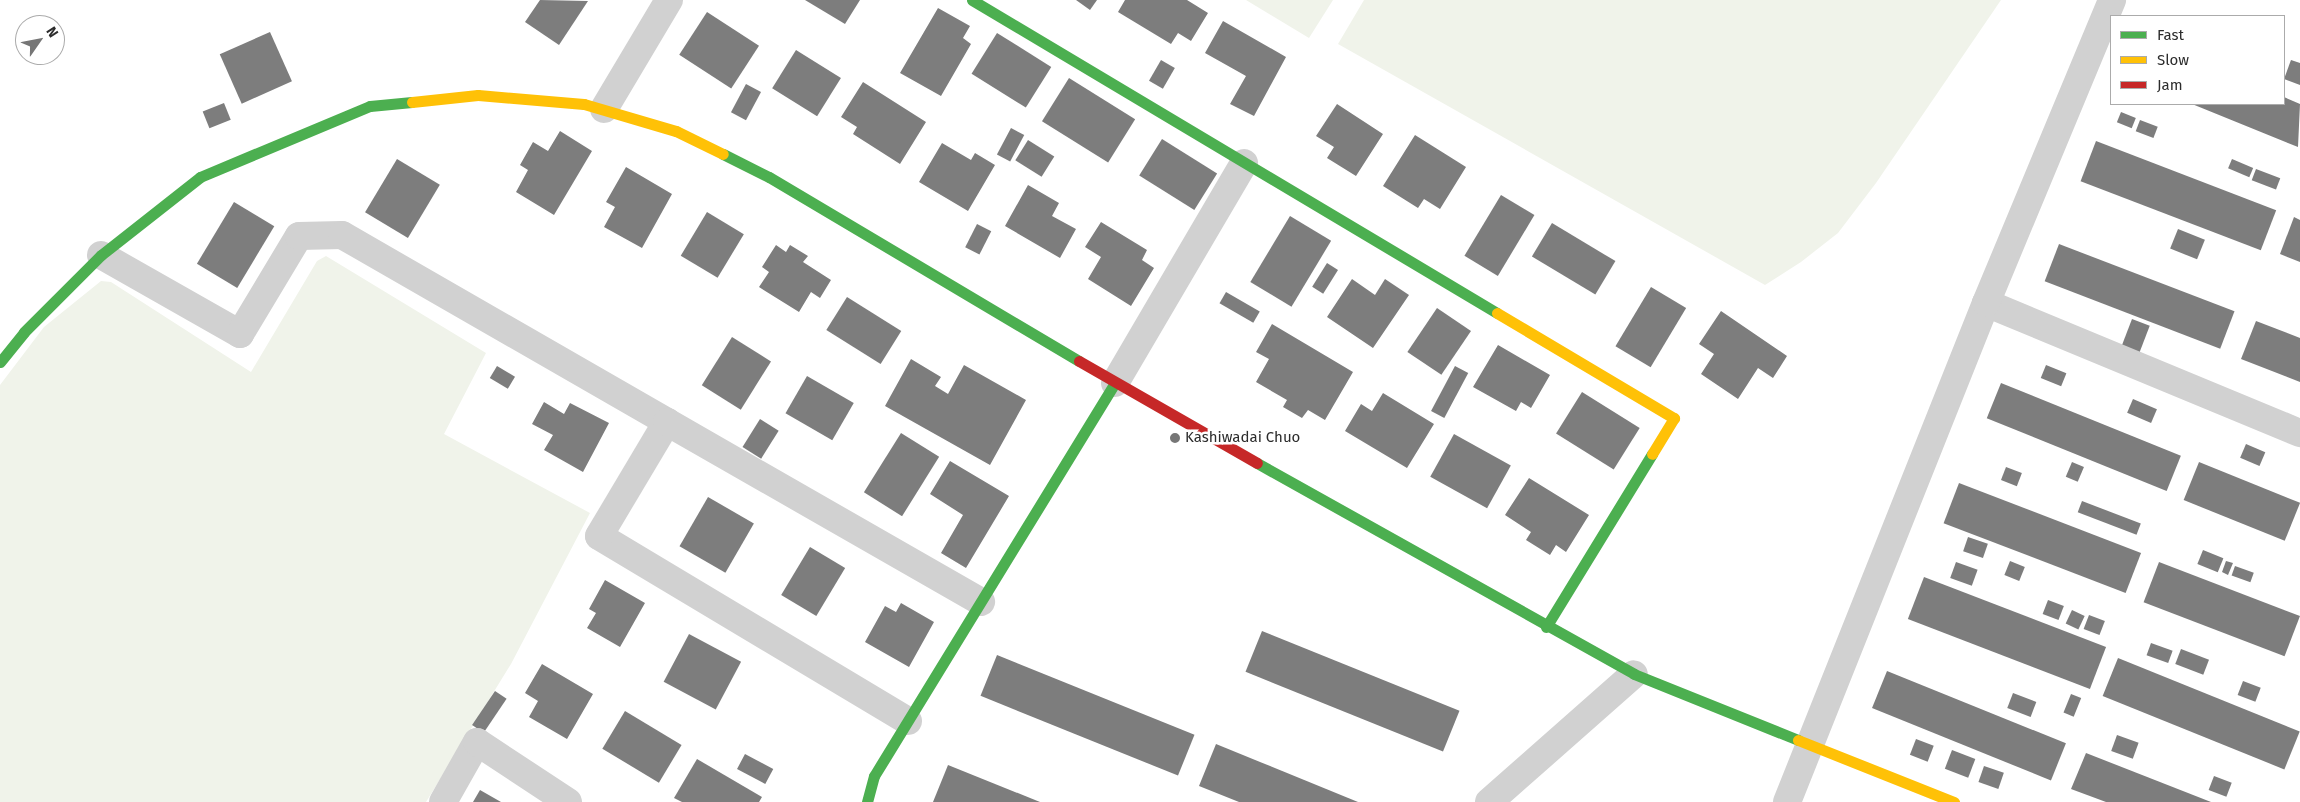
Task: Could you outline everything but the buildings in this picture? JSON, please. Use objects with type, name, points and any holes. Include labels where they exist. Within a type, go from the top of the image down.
[{"type":"street","points":[[604,109],[669,0]]},
{"type":"street","points":[[972,0],[1674,418],[1546,626]]},
{"type":"street","points":[[1787,802],[1986,303],[2112,0]]},
{"type":"street","points":[[0,362],[24,332],[101,255],[200,177],[370,106],[478,96],[584,104],[676,131],[769,178],[1114,383],[1634,674],[1809,746],[1954,802]]},
{"type":"street","points":[[867,802],[874,776],[1114,383],[1244,163]]},
{"type":"street","points":[[101,255],[240,334],[299,236],[342,235],[981,602]]},
{"type":"street","points":[[1986,303],[2300,433]]},
{"type":"street","points":[[668,422],[599,536],[908,721]]},
{"type":"street","points":[[1489,802],[1634,674]]},
{"type":"street","points":[[443,802],[477,742],[568,802]]},
{"type":"shaded area","points":[[1246,0],[1333,0],[1309,38]]},
{"type":"shaded area","points":[[1364,0],[2001,0],[1876,183],[1838,233],[1801,262],[1765,285],[1338,44]]},
{"type":"shaded area","points":[[326,256],[486,353],[444,434],[590,513],[511,664],[426,802],[0,802],[0,385],[44,327],[101,281],[111,282],[251,372],[317,261]]},
{"type":"traffic: fast","points":[[972,0],[1497,313]]},
{"type":"traffic: fast","points":[[0,362],[24,332],[101,255],[200,177],[370,106],[412,102]]},
{"type":"traffic: fast","points":[[723,154],[769,177],[1079,361]]},
{"type":"traffic: fast","points":[[867,802],[874,776],[1115,383]]},
{"type":"traffic: fast","points":[[1546,627],[1652,454]]},
{"type":"traffic: fast","points":[[1257,463],[1634,674],[1798,740]]},
{"type":"traffic: slow","points":[[412,102],[478,95],[584,104],[676,131],[723,154]]},
{"type":"traffic: slow","points":[[1497,313],[1674,418],[1652,454]]},
{"type":"traffic: slow","points":[[1798,740],[1954,802]]},
{"type":"traffic: jam","points":[[1079,361],[1257,463]]},
{"type":"place","name":"Kashiwadai Chuo","points":[[1175,438]]}]
